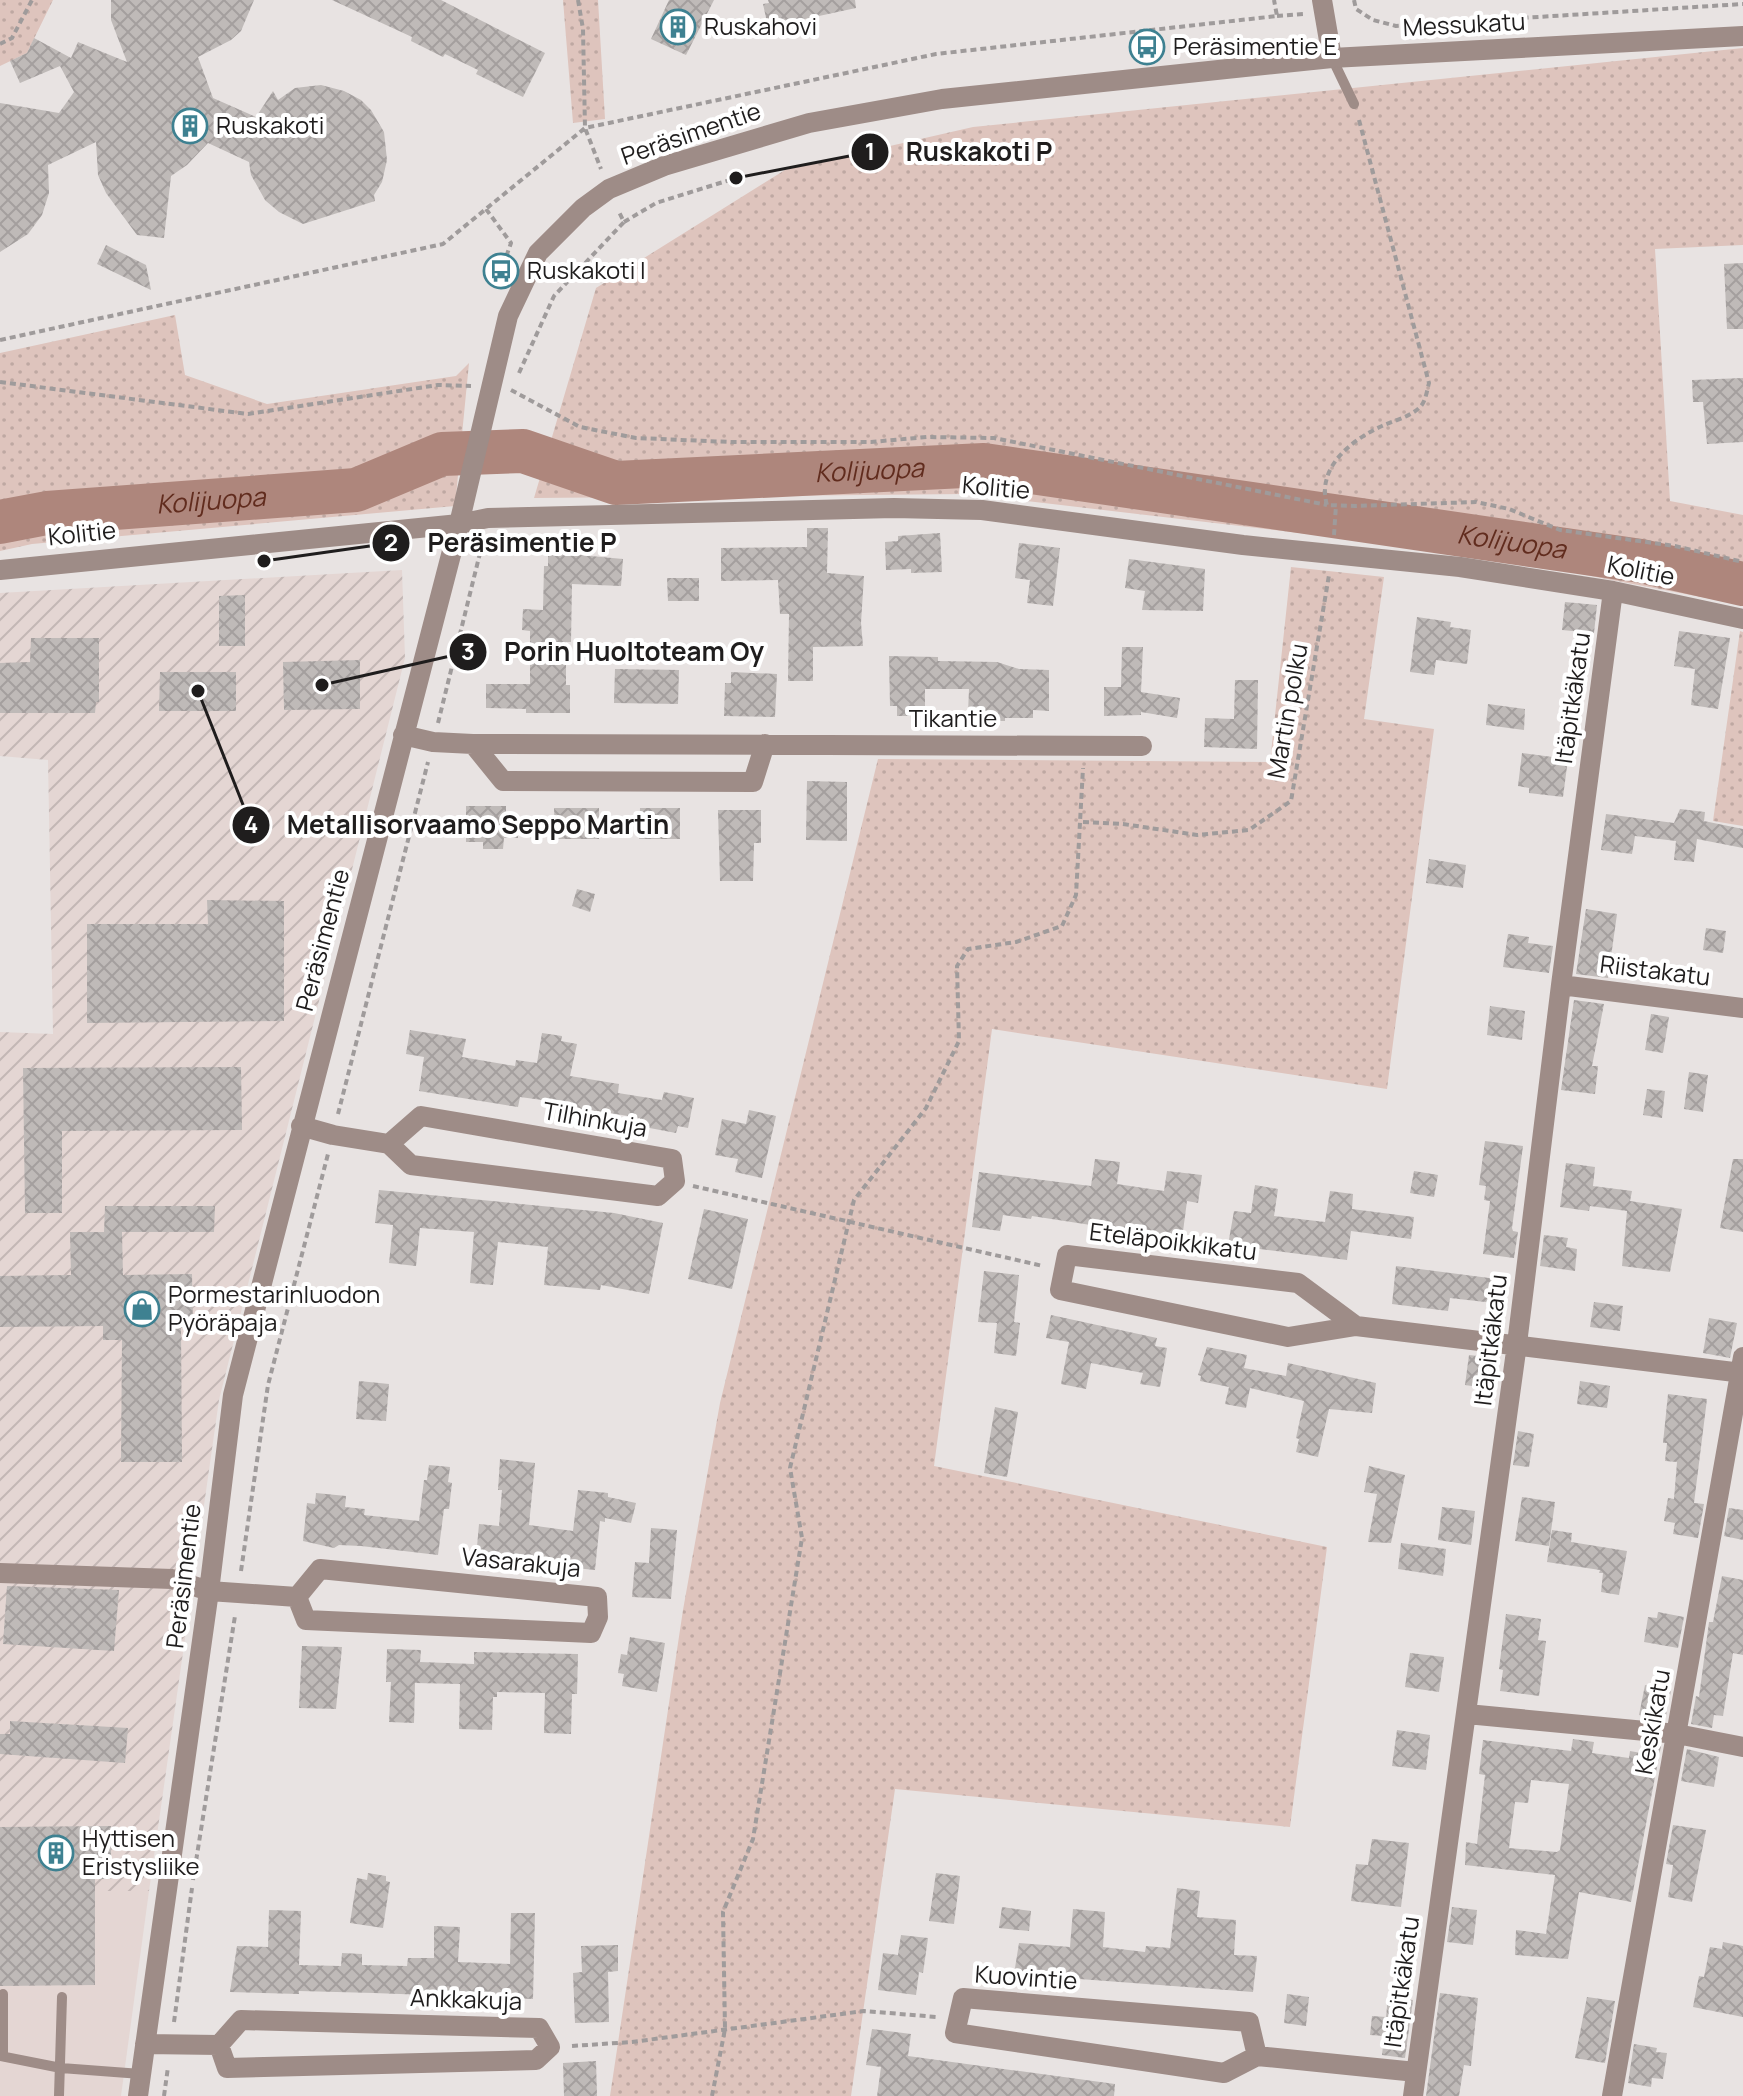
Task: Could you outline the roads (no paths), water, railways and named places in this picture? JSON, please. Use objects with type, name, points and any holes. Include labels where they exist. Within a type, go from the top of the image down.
[{"type":"street","points":[[1322,0],[1332,58]]},
{"type":"street","name":"Messukatu","points":[[1332,58],[1743,36]]},
{"type":"street","name":"Peräsimentie","points":[[138,2096],[209,1591],[233,1395],[459,524],[483,414],[501,388],[508,316],[538,253],[583,208],[609,189],[664,166],[809,123],[942,99],[1332,58]]},
{"type":"street","name":"Kolitie","points":[[0,570],[459,524],[488,518],[894,508],[982,510],[1243,545],[1460,567],[1613,591],[1743,619]]},
{"type":"street","name":"Itäpitkäkatu","points":[[1413,2096],[1517,1344],[1613,591]]},
{"type":"street","name":"Tikantie","points":[[403,735],[433,742],[473,744],[1142,746]]},
{"type":"street","points":[[473,744],[503,781],[737,782],[753,782],[765,744]]},
{"type":"street","name":"Riistakatu","points":[[1561,985],[1743,1008]]},
{"type":"street","name":"Tilhinkuja","points":[[421,1116],[672,1159],[675,1181],[658,1196],[411,1165],[389,1144],[421,1116]]},
{"type":"street","points":[[301,1126],[333,1135],[389,1144]]},
{"type":"street","name":"Eteläpoikkikatu","points":[[1356,1326],[1298,1283],[1067,1255],[1060,1290],[1288,1337],[1356,1326],[1742,1368]]},
{"type":"street","name":"Keskikatu","points":[[1612,2096],[1742,1368]]},
{"type":"street","name":"Vasarakuja","points":[[320,1569],[597,1597],[598,1617],[591,1633],[306,1620],[297,1597],[320,1569]]},
{"type":"street","points":[[0,1573],[172,1579],[209,1591],[297,1597]]},
{"type":"street","points":[[1467,1714],[1677,1734],[1743,1747]]},
{"type":"street","name":"Kuovintie","points":[[963,1998],[1249,2022],[1257,2056],[1224,2073],[955,2033],[963,1998]]},
{"type":"street","name":"Ankkakuja","points":[[241,2020],[539,2028],[550,2047],[536,2060],[227,2068],[219,2045],[241,2020]]},
{"type":"street","points":[[145,2044],[219,2045]]},
{"type":"street","points":[[1257,2056],[1416,2072]]},
{"type":"lane","points":[[1332,58],[1354,104]]},
{"type":"lane","points":[[3,1994],[2,2056],[61,2068],[141,2074]]},
{"type":"lane","points":[[59,2096],[62,1997]]},
{"type":"waterway","name":"Kolijuopa","points":[[0,522],[47,513],[356,490],[442,454],[523,451],[616,483],[984,465],[1641,561],[1743,584]]},
{"type":"place","name":"Ruskahovi","points":[[678,27]]},
{"type":"place","name":"Peräsimentie E","points":[[1147,47]]},
{"type":"place","name":"Ruskakoti","points":[[190,126]]},
{"type":"place","name":"Ruskakoti P","points":[[736,178]]},
{"type":"place","name":"Ruskakoti I","points":[[501,271]]},
{"type":"place","name":"Peräsimentie P","points":[[264,561]]},
{"type":"place","name":"Porin Huoltoteam Oy","points":[[322,685]]},
{"type":"place","name":"Metallisorvaamo Seppo Martin","points":[[198,691]]},
{"type":"place","name":"Pormestarinluodon Pyöräpaja","points":[[142,1309]]},
{"type":"place","name":"Hyttisen Eristysliike","points":[[56,1853]]}]
